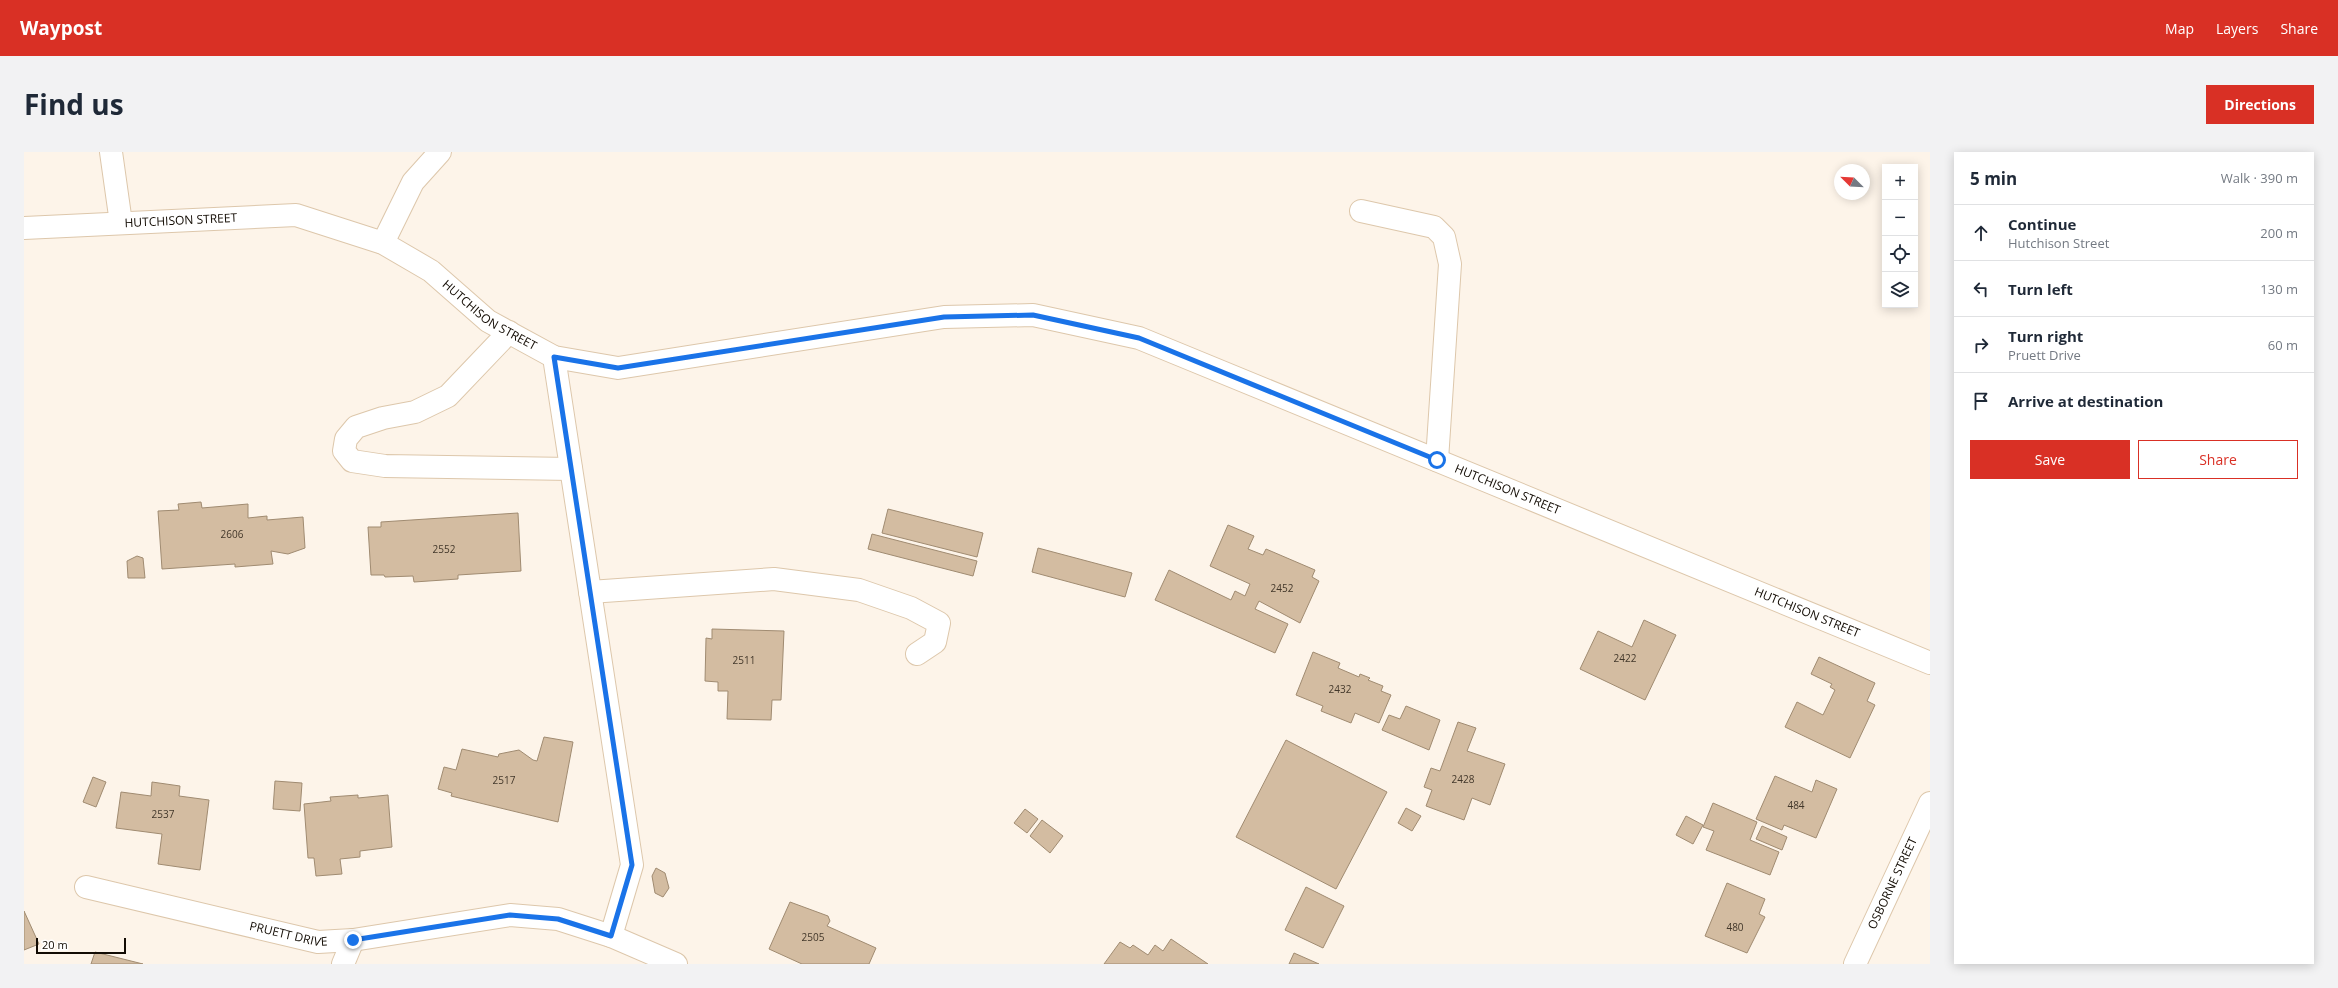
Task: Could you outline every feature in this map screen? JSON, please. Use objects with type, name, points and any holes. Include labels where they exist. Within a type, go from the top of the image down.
[{"type":"street","points":[[111,152],[121,223]]},
{"type":"street","points":[[383,243],[413,182],[440,152]]},
{"type":"street","points":[[1362,211],[1434,227],[1444,238],[1450,264],[1437,460]]},
{"type":"street","name":"HUTCHISON STREET","points":[[24,228],[296,215],[383,243],[431,271],[488,321],[554,357],[618,368],[944,317],[1033,315],[1139,338],[1930,664]]},
{"type":"street","points":[[509,332],[448,396],[415,412],[382,418],[356,427],[346,439],[344,451],[352,461],[386,466],[571,468]]},
{"type":"street","points":[[554,357],[632,865],[611,936]]},
{"type":"street","points":[[590,592],[774,579],[859,590],[911,608],[939,623],[935,642],[917,654]]},
{"type":"street","name":"OSBORNE STREET","points":[[1856,964],[1930,803]]},
{"type":"street","name":"PRUETT DRIVE","points":[[86,887],[318,942],[353,940],[510,915],[558,919],[611,936],[676,964]]},
{"type":"street","points":[[343,964],[353,940]]},
{"type":"building","points":[[201,502],[202,508],[248,504],[248,518],[267,516],[267,520],[303,517],[305,548],[288,554],[271,551],[273,564],[235,567],[235,564],[162,569],[158,511],[179,510],[178,504]]},
{"type":"building","points":[[888,509],[983,533],[977,557],[882,533]]},
{"type":"building","points":[[518,513],[521,571],[458,575],[458,579],[414,582],[413,576],[385,577],[384,575],[371,575],[368,527],[381,527],[381,522]]},
{"type":"building","points":[[1228,525],[1254,536],[1248,549],[1263,555],[1266,549],[1315,570],[1312,577],[1319,581],[1300,623],[1259,601],[1255,609],[1288,624],[1275,653],[1155,600],[1169,570],[1231,600],[1235,591],[1245,596],[1250,584],[1210,566]]},
{"type":"building","points":[[872,534],[977,561],[973,576],[868,549]]},
{"type":"building","points":[[1038,548],[1132,573],[1125,597],[1032,572]]},
{"type":"building","points":[[137,556],[143,558],[145,578],[128,578],[127,561]]},
{"type":"building","points":[[1644,620],[1676,635],[1645,700],[1580,669],[1598,631],[1632,647]]},
{"type":"building","points":[[712,629],[784,631],[781,700],[772,700],[771,720],[727,719],[728,691],[718,691],[718,682],[705,681],[706,638],[712,639]]},
{"type":"building","points":[[1313,652],[1340,663],[1338,668],[1359,677],[1360,674],[1370,678],[1368,680],[1383,686],[1381,691],[1391,695],[1379,723],[1355,713],[1351,723],[1321,711],[1323,706],[1296,695]]},
{"type":"building","points":[[1819,657],[1875,683],[1867,701],[1875,705],[1850,758],[1785,727],[1797,702],[1823,715],[1835,690],[1830,687],[1832,684],[1811,674]]},
{"type":"building","points":[[1406,706],[1440,720],[1429,750],[1382,730],[1389,715],[1400,719]]},
{"type":"building","points":[[1458,722],[1476,728],[1467,751],[1505,764],[1490,805],[1472,798],[1464,820],[1426,806],[1432,790],[1424,787],[1431,768],[1440,771]]},
{"type":"building","points":[[544,737],[573,742],[558,822],[451,796],[452,793],[438,789],[444,767],[456,770],[462,749],[498,757],[499,754],[519,750],[533,760],[537,761]]},
{"type":"building","points":[[1286,740],[1387,792],[1336,889],[1236,837]]},
{"type":"building","points":[[1775,776],[1812,792],[1816,780],[1837,789],[1816,838],[1784,825],[1782,830],[1756,819]]},
{"type":"building","points":[[93,777],[106,782],[96,807],[83,802]]},
{"type":"building","points":[[275,781],[302,783],[300,811],[273,809]]},
{"type":"building","points":[[152,782],[180,786],[179,796],[209,800],[200,870],[158,864],[162,834],[116,828],[121,792],[151,796]]},
{"type":"building","points":[[358,795],[358,798],[388,795],[392,847],[360,851],[360,857],[340,859],[342,874],[316,876],[314,858],[308,858],[304,804],[331,801],[330,797]]},
{"type":"building","points":[[1713,803],[1757,822],[1750,840],[1779,852],[1770,875],[1706,850],[1714,831],[1703,827]]},
{"type":"building","points":[[1406,808],[1421,816],[1412,831],[1398,823]]},
{"type":"building","points":[[1025,809],[1038,819],[1027,833],[1014,823]]},
{"type":"building","points":[[1686,816],[1703,825],[1693,844],[1676,835]]},
{"type":"building","points":[[1042,820],[1063,836],[1050,853],[1030,836]]},
{"type":"building","points":[[1762,826],[1787,837],[1782,850],[1756,839]]},
{"type":"building","points":[[656,868],[665,873],[669,888],[663,897],[655,893],[652,876]]},
{"type":"building","points":[[1727,883],[1765,899],[1759,914],[1765,917],[1747,953],[1705,936]]},
{"type":"building","points":[[1306,887],[1344,906],[1323,948],[1285,930]]},
{"type":"building","points":[[790,902],[828,916],[830,921],[827,926],[876,948],[869,964],[802,964],[769,949]]},
{"type":"building","points":[[24,911],[39,944],[24,950]]},
{"type":"building","points":[[1171,939],[1208,964],[1104,964],[1120,942],[1130,948],[1133,945],[1148,955],[1155,945],[1163,951]]},
{"type":"building","points":[[95,952],[143,964],[91,964]]},
{"type":"building","points":[[1294,953],[1319,964],[1289,964]]},
{"type":"route","points":[[353,940],[510,915],[558,919],[611,936],[632,865],[554,357],[618,368],[944,317],[1033,315],[1139,338],[1437,460]]}]
